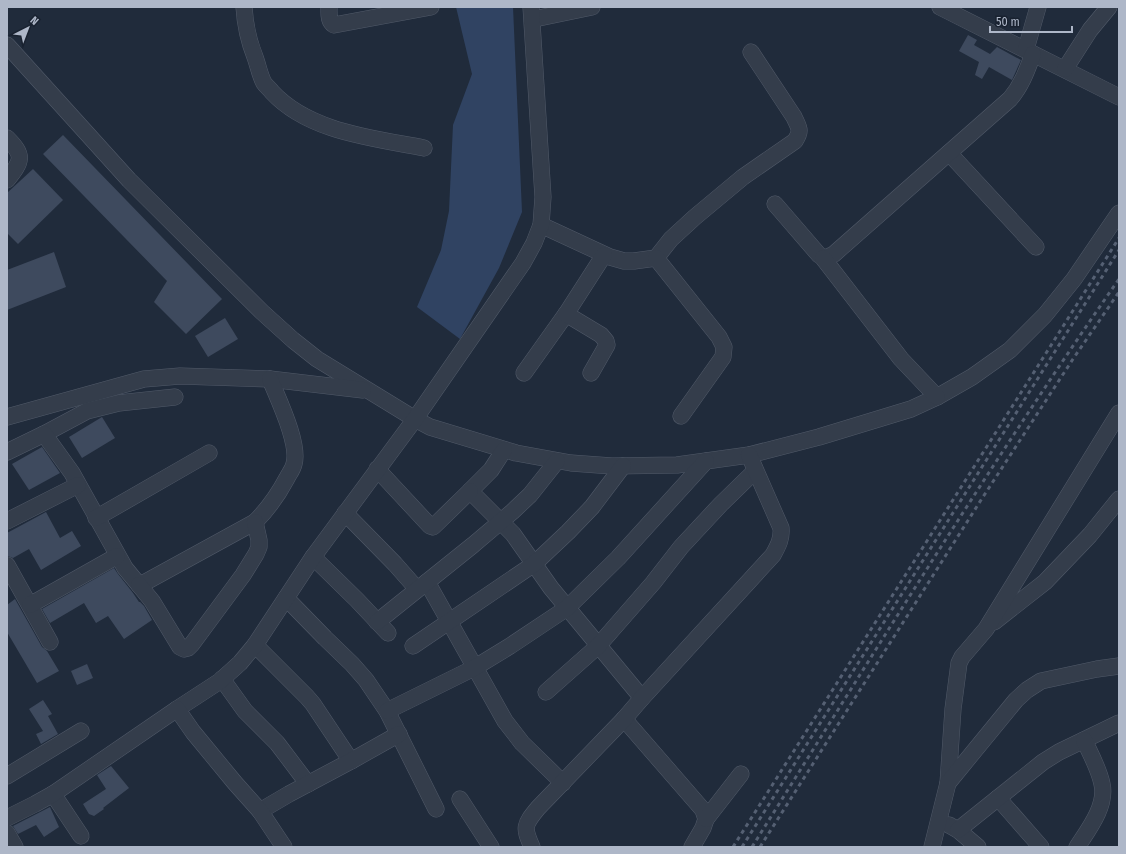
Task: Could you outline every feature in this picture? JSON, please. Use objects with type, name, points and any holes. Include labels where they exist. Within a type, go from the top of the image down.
[{"type":"street","points":[[244,7],[250,46],[264,83],[278,99],[293,110],[318,122],[354,134],[424,148]]},
{"type":"street","points":[[329,7],[329,17],[331,23],[334,25],[393,10],[432,7]]},
{"type":"street","points":[[7,818],[53,794],[222,679],[240,663],[254,645],[313,557],[415,418],[522,263],[534,243],[541,225],[542,198],[535,13],[592,7]]},
{"type":"street","points":[[940,7],[1119,97]]},
{"type":"street","points":[[823,258],[834,254],[1017,91],[1022,82],[1030,52],[1038,7]]},
{"type":"street","points":[[1065,69],[1090,30],[1108,7]]},
{"type":"street","points":[[7,45],[129,180],[262,312],[317,359],[430,427],[504,450],[557,461],[612,466],[677,465],[749,455],[819,437],[911,410],[972,377],[1010,350],[1045,315],[1074,279],[1119,213]]},
{"type":"street","points":[[541,225],[604,255],[624,261],[634,262],[656,258],[671,239],[695,217],[742,178],[795,142],[800,134],[794,117],[751,52]]},
{"type":"street","points":[[7,138],[19,152],[20,160],[7,180]]},
{"type":"street","points":[[949,153],[1036,247]]},
{"type":"street","points":[[775,204],[823,258],[901,359],[937,397]]},
{"type":"street","points":[[524,373],[566,314],[604,255]]},
{"type":"street","points":[[656,258],[719,336],[724,346],[723,357],[681,416]]},
{"type":"street","points":[[566,314],[601,335],[606,341],[607,345],[591,373]]},
{"type":"street","points":[[7,417],[144,379],[180,376],[270,379],[369,391]]},
{"type":"street","points":[[139,585],[148,582],[255,522],[266,511],[280,492],[294,464],[294,450],[292,437],[270,379]]},
{"type":"street","points":[[7,452],[87,411],[119,403],[175,397]]},
{"type":"street","points":[[932,847],[948,783],[953,709],[959,663],[962,657],[986,629],[1119,413]]},
{"type":"street","points":[[44,434],[72,473],[117,556],[152,601],[180,648],[188,648],[192,644],[243,575],[256,554],[259,540],[255,522]]},
{"type":"street","points":[[377,468],[430,526],[433,527],[491,470],[504,450]]},
{"type":"street","points":[[96,518],[209,453]]},
{"type":"street","points":[[532,847],[526,833],[526,826],[538,808],[624,719],[773,555],[779,545],[782,535],[781,528],[749,455]]},
{"type":"street","points":[[313,557],[383,627],[422,586],[473,545],[530,495],[557,461]]},
{"type":"street","points":[[387,711],[474,668],[567,608],[618,558],[706,461]]},
{"type":"street","points":[[413,646],[534,564],[592,507],[623,466]]},
{"type":"street","points":[[546,692],[598,646],[653,583],[681,547],[721,504],[755,471]]},
{"type":"street","points":[[7,521],[78,485]]},
{"type":"street","points":[[470,491],[513,534],[551,588],[642,698]]},
{"type":"street","points":[[986,629],[1045,582],[1090,535],[1119,499]]},
{"type":"street","points":[[345,513],[395,564],[422,586],[449,623],[499,711],[512,730],[522,743],[563,783]]},
{"type":"street","points":[[30,605],[117,556]]},
{"type":"street","points":[[7,565],[50,642]]},
{"type":"street","points":[[286,598],[366,680],[387,711],[436,809]]},
{"type":"street","points":[[254,645],[310,700],[352,761]]},
{"type":"street","points":[[948,783],[1016,700],[1027,690],[1041,681],[1097,669],[1119,666]]},
{"type":"street","points":[[222,679],[246,711],[277,744],[308,784]]},
{"type":"street","points":[[177,709],[198,738],[260,810],[284,847]]},
{"type":"street","points":[[624,719],[703,810],[706,819]]},
{"type":"street","points":[[958,830],[1043,762],[1059,752],[1119,723]]},
{"type":"street","points":[[7,776],[81,732]]},
{"type":"street","points":[[260,810],[399,734]]},
{"type":"street","points":[[1077,847],[1092,825],[1102,800],[1103,792],[1098,770],[1084,740]]},
{"type":"street","points":[[692,847],[703,828],[706,819],[741,774]]},
{"type":"street","points":[[53,794],[81,836]]},
{"type":"street","points":[[998,798],[1041,847]]},
{"type":"street","points":[[460,799],[491,847]]},
{"type":"street","points":[[939,819],[958,830],[978,847]]},
{"type":"street","points":[[7,833],[15,847]]},
{"type":"water","points":[[456,7],[513,7],[522,212],[499,268],[460,339],[417,307],[441,250],[449,211],[453,125],[472,74]]},
{"type":"building","points":[[968,35],[977,40],[974,45],[990,54],[997,47],[1021,60],[1012,80],[989,67],[982,79],[975,75],[979,62],[959,51]]},
{"type":"building","points":[[63,135],[222,299],[186,334],[154,302],[167,281],[43,154]]},
{"type":"building","points":[[33,169],[63,200],[18,244],[7,233],[7,193]]},
{"type":"building","points":[[54,252],[66,287],[7,310],[7,270]]},
{"type":"building","points":[[225,318],[238,339],[208,357],[195,336]]},
{"type":"building","points":[[102,417],[115,438],[82,458],[69,437]]},
{"type":"building","points":[[42,447],[60,473],[29,490],[12,464]]},
{"type":"building","points":[[46,512],[60,538],[72,531],[81,546],[41,570],[29,549],[13,558],[8,556],[7,533]]},
{"type":"building","points":[[114,568],[139,602],[144,606],[152,620],[124,639],[108,616],[96,623],[84,603],[50,623],[42,609]]},
{"type":"building","points":[[15,599],[42,647],[47,651],[59,671],[37,683],[7,632],[7,605]]},
{"type":"building","points":[[87,664],[93,678],[77,685],[71,671]]},
{"type":"building","points":[[43,700],[52,714],[48,716],[58,734],[41,744],[36,734],[43,731],[29,709]]},
{"type":"building","points":[[111,766],[129,788],[94,816],[89,814],[83,804],[106,789],[97,775]]},
{"type":"building","points":[[50,807],[59,827],[44,837],[36,825],[18,834],[13,826]]},
{"type":"railway","points":[[733,847],[1119,238]]},
{"type":"railway","points":[[742,847],[1119,250]]},
{"type":"railway","points":[[752,847],[978,490],[1024,419],[1119,279]]},
{"type":"railway","points":[[760,847],[981,500],[1073,359],[1119,292]]}]
